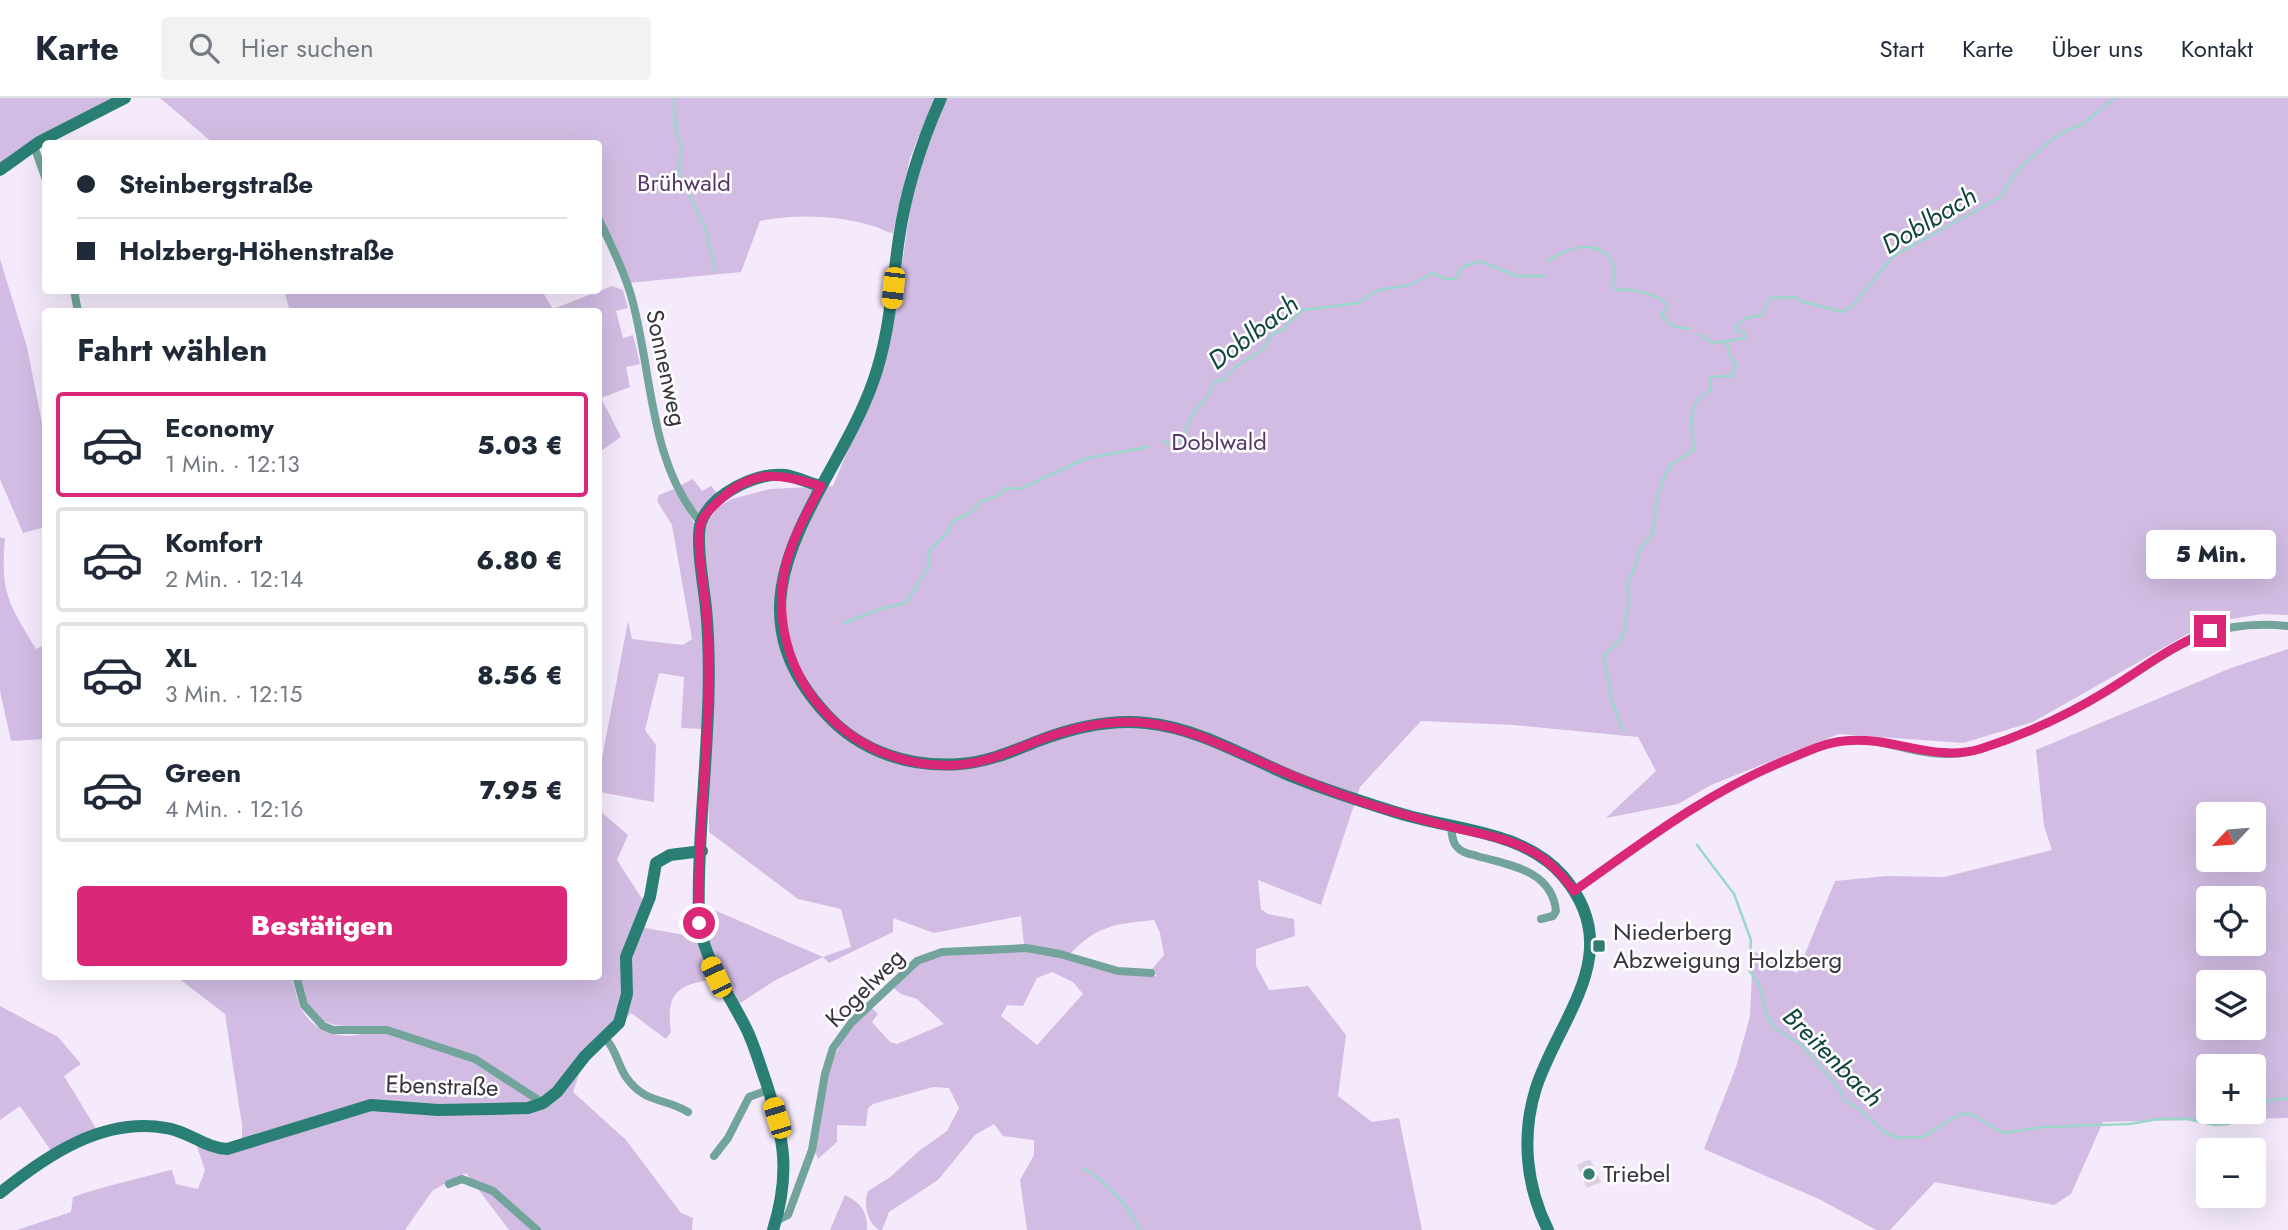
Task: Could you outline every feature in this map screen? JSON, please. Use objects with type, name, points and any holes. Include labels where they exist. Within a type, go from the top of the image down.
[{"type":"main road","points":[[45,140],[125,98]]},
{"type":"main road","points":[[941,98],[925,136],[906,202],[883,352],[874,380],[856,422],[796,531],[786,562],[781,603],[784,633],[796,671],[813,699],[836,725],[869,747],[910,762],[956,765],[990,759],[1058,734],[1091,726],[1118,722],[1163,725],[1203,736],[1328,790],[1404,815],[1527,848],[1556,869],[1574,891],[1588,932],[1588,964],[1572,1015],[1539,1080],[1527,1136],[1527,1160],[1532,1187],[1548,1230]]},
{"type":"main road","points":[[0,170],[42,142]]},
{"type":"main road","points":[[774,1226],[785,1155],[768,1090],[747,1029],[716,977],[705,951],[699,923],[709,648],[702,577],[701,523],[730,490],[763,475],[787,475],[821,486]]},
{"type":"main road","points":[[543,1103],[557,1092],[585,1056],[605,1038],[623,1013],[628,994],[626,957],[650,897],[656,863],[670,855],[702,851]]},
{"type":"main road","name":"Ebenstraße","points":[[0,1193],[68,1146],[97,1133],[127,1127],[167,1128],[217,1148],[227,1149],[372,1105],[477,1110],[528,1108],[543,1103]]},
{"type":"street","points":[[34,146],[42,169]]},
{"type":"street","name":"Sonnenweg","points":[[602,227],[631,294],[664,454],[681,495],[701,523]]},
{"type":"street","points":[[1574,891],[1693,806],[1739,780],[1818,747],[1855,739],[1936,753],[1969,752],[2066,715],[2168,651],[2198,636],[2246,624],[2288,626]]},
{"type":"street","points":[[1451,827],[1454,842],[1462,851],[1517,867],[1538,877],[1552,895],[1556,908],[1553,916],[1541,919]]},
{"type":"street","name":"Kogelweg","points":[[774,1226],[788,1215],[810,1158],[825,1074],[838,1040],[859,1014],[917,961],[942,952],[1026,948],[1060,954],[1118,971],[1151,973]]},
{"type":"street","points":[[297,980],[309,1013],[323,1027],[333,1030],[387,1030],[475,1059],[543,1103]]},
{"type":"street","points":[[605,1038],[624,1074],[647,1097],[657,1102],[674,1104],[688,1112]]},
{"type":"street","points":[[714,1156],[728,1138],[749,1097],[768,1090]]},
{"type":"street","points":[[449,1184],[462,1179],[493,1191],[537,1230]]},
{"type":"green space","points":[[0,98],[118,98],[42,140],[0,167]]},
{"type":"green space","name":"Brühwald","points":[[160,98],[934,98],[910,158],[893,233],[859,222],[831,218],[788,217],[760,221],[741,272],[628,283],[602,232],[602,140],[209,140]]},
{"type":"green space","name":"Doblwald","points":[[947,98],[2288,98],[2288,615],[2262,614],[2207,623],[2033,722],[1963,743],[1839,734],[1711,785],[1678,804],[1606,818],[1656,771],[1638,737],[1514,725],[1421,721],[1360,787],[1321,905],[1258,880],[1261,909],[1268,914],[1294,919],[1295,936],[1256,949],[1256,966],[1269,990],[1308,986],[1346,1035],[1338,1096],[1372,1122],[1399,1118],[1422,1230],[1027,1230],[1020,1180],[1034,1155],[1034,1140],[1003,1136],[994,1124],[975,1135],[938,1180],[889,1212],[882,1230],[879,1230],[867,1212],[868,1191],[889,1178],[947,1131],[959,1108],[949,1088],[933,1087],[873,1104],[868,1108],[866,1126],[837,1125],[837,1142],[818,1159],[815,1151],[825,1086],[835,1054],[862,1015],[873,1009],[878,1014],[872,1022],[890,1042],[897,1044],[944,1024],[917,999],[901,994],[891,986],[909,970],[931,957],[1026,950],[1157,976],[1152,969],[1164,955],[1160,933],[1154,920],[1118,925],[1089,937],[1070,954],[1024,945],[1021,916],[934,933],[893,918],[893,932],[829,963],[823,957],[851,947],[841,909],[798,899],[709,832],[709,648],[704,570],[705,525],[718,507],[732,499],[770,489],[833,486],[879,375],[893,326],[915,177]],"holes":[[[1052,972],[1073,982],[1083,994],[1037,1045],[1001,1016],[1007,1005],[1023,1006],[1037,978]]]},
{"type":"green space","points":[[0,259],[27,347],[42,423],[42,528],[23,533],[0,479]]},
{"type":"green space","points":[[612,286],[623,290],[628,308],[616,311],[623,338],[633,335],[640,364],[626,367],[630,387],[602,398],[602,308],[556,308],[591,294],[602,294],[602,290]]},
{"type":"green space","points":[[285,294],[544,294],[552,308],[289,308]]},
{"type":"green space","points":[[602,400],[621,437],[602,450]]},
{"type":"green space","points":[[693,479],[702,491],[711,486],[718,494],[700,513],[696,513],[679,486]]},
{"type":"green space","points":[[674,489],[697,528],[704,627],[703,729],[681,728],[684,677],[659,673],[645,730],[656,745],[654,802],[602,793],[602,758],[628,621],[632,639],[683,645],[692,639],[672,525],[657,501],[659,495]]},
{"type":"green space","points":[[0,537],[5,539],[4,573],[8,597],[36,649],[42,646],[42,739],[11,741],[0,691]]},
{"type":"green space","points":[[2288,649],[2288,1118],[2266,1118],[2266,1054],[2196,1054],[2196,1120],[2103,1122],[2071,1194],[2054,1205],[1935,1182],[1890,1230],[1876,1230],[1821,1200],[1704,1149],[1736,1067],[1750,1016],[1753,951],[1797,973],[1835,881],[1887,876],[1944,877],[2052,850],[2044,826],[2036,750],[2231,668]]},
{"type":"green space","points":[[602,813],[628,835],[617,860],[648,908],[645,928],[696,937],[712,980],[682,988],[676,994],[670,1009],[671,1032],[666,1039],[631,1013],[582,1065],[573,1092],[626,1140],[681,1213],[693,1218],[692,1230],[509,1230],[466,1173],[433,1190],[405,1230],[17,1230],[71,1212],[73,1197],[166,1171],[172,1170],[176,1184],[198,1189],[205,1170],[196,1144],[242,1149],[242,1125],[225,1014],[181,980],[292,980],[299,1004],[316,1026],[337,1035],[348,1036],[360,1035],[381,1026],[326,1023],[310,1009],[300,980],[602,980]]},
{"type":"green space","points":[[705,906],[823,957],[774,981],[739,1004],[713,957],[706,933]]},
{"type":"green space","points":[[0,1006],[58,1037],[81,1064],[64,1076],[97,1130],[54,1155],[20,1106],[0,1120]]},
{"type":"green space","points":[[845,1195],[862,1209],[867,1230],[830,1230]]},
{"type":"building","name":"Triebel","points":[[1590,1159],[1601,1182],[1587,1188],[1577,1165]]},
{"type":"waterway","points":[[674,98],[676,132],[681,146],[679,172],[685,189]]},
{"type":"waterway","name":"Doblbach","points":[[1699,334],[1713,343],[1745,338],[1745,332],[1736,331],[1736,326],[1746,318],[1762,315],[1770,298],[1797,297],[1800,301],[1843,312],[1855,303],[1893,256],[1999,198],[2017,171],[2046,144],[2084,123],[2114,98]]},
{"type":"waterway","points":[[688,193],[705,227],[715,270]]},
{"type":"waterway","name":"Doblbach","points":[[1549,261],[1578,248],[1601,251],[1608,256],[1612,264],[1615,272],[1612,281],[1616,290],[1636,291],[1663,301],[1668,306],[1661,314],[1667,321],[1677,327],[1691,328]]},
{"type":"waterway","name":"Doblbach","points":[[1163,442],[1175,443],[1182,438],[1194,411],[1206,399],[1214,382],[1225,379],[1236,366],[1256,355],[1271,335],[1284,329],[1302,310],[1358,303],[1378,290],[1410,285],[1433,273],[1446,279],[1455,279],[1462,267],[1480,261],[1517,276],[1545,276]]},
{"type":"waterway","points":[[1623,731],[1611,698],[1604,655],[1623,637],[1629,598],[1627,585],[1637,562],[1638,552],[1653,534],[1657,496],[1665,475],[1672,464],[1694,450],[1691,423],[1696,401],[1710,390],[1711,377],[1732,376],[1736,365],[1729,354],[1727,343]]},
{"type":"waterway","name":"Doblbach","points":[[845,623],[880,609],[906,603],[928,568],[928,552],[948,532],[953,521],[970,513],[980,502],[997,496],[1006,488],[1020,489],[1084,459],[1148,447]]},
{"type":"waterway","name":"Breitenbach","points":[[1697,845],[1734,894],[1751,940],[1749,970],[1759,985],[1767,1016],[1775,1028],[1803,1046],[1840,1090],[1844,1100],[1859,1109],[1884,1132],[1898,1138],[1922,1137],[1960,1114],[1971,1114],[2003,1133],[2042,1127],[2130,1124],[2158,1119],[2196,1121]]},
{"type":"waterway","name":"Breitenbach","points":[[2266,1102],[2288,1099]]},
{"type":"waterway","name":"Breitenbach","points":[[2210,1124],[2228,1124]]},
{"type":"waterway","points":[[1083,1168],[1116,1195],[1140,1230]]},
{"type":"place","name":"Niederberg Abzweigung Holzberg","points":[[1599,946]]},
{"type":"place","name":"Triebel","points":[[1589,1174]]},
{"type":"route","points":[[699,923],[709,648],[702,577],[701,523],[730,490],[763,475],[787,475],[821,486],[796,531],[786,562],[781,619],[786,645],[796,671],[813,699],[836,725],[869,747],[910,762],[956,765],[990,759],[1058,734],[1104,723],[1163,725],[1203,736],[1289,775],[1359,801],[1519,845],[1546,860],[1566,879],[1574,891],[1693,806],[1739,780],[1791,758],[1829,743],[1855,739],[1879,741],[1936,753],[1949,754],[1980,749],[2066,715],[2174,647],[2210,631]]}]
